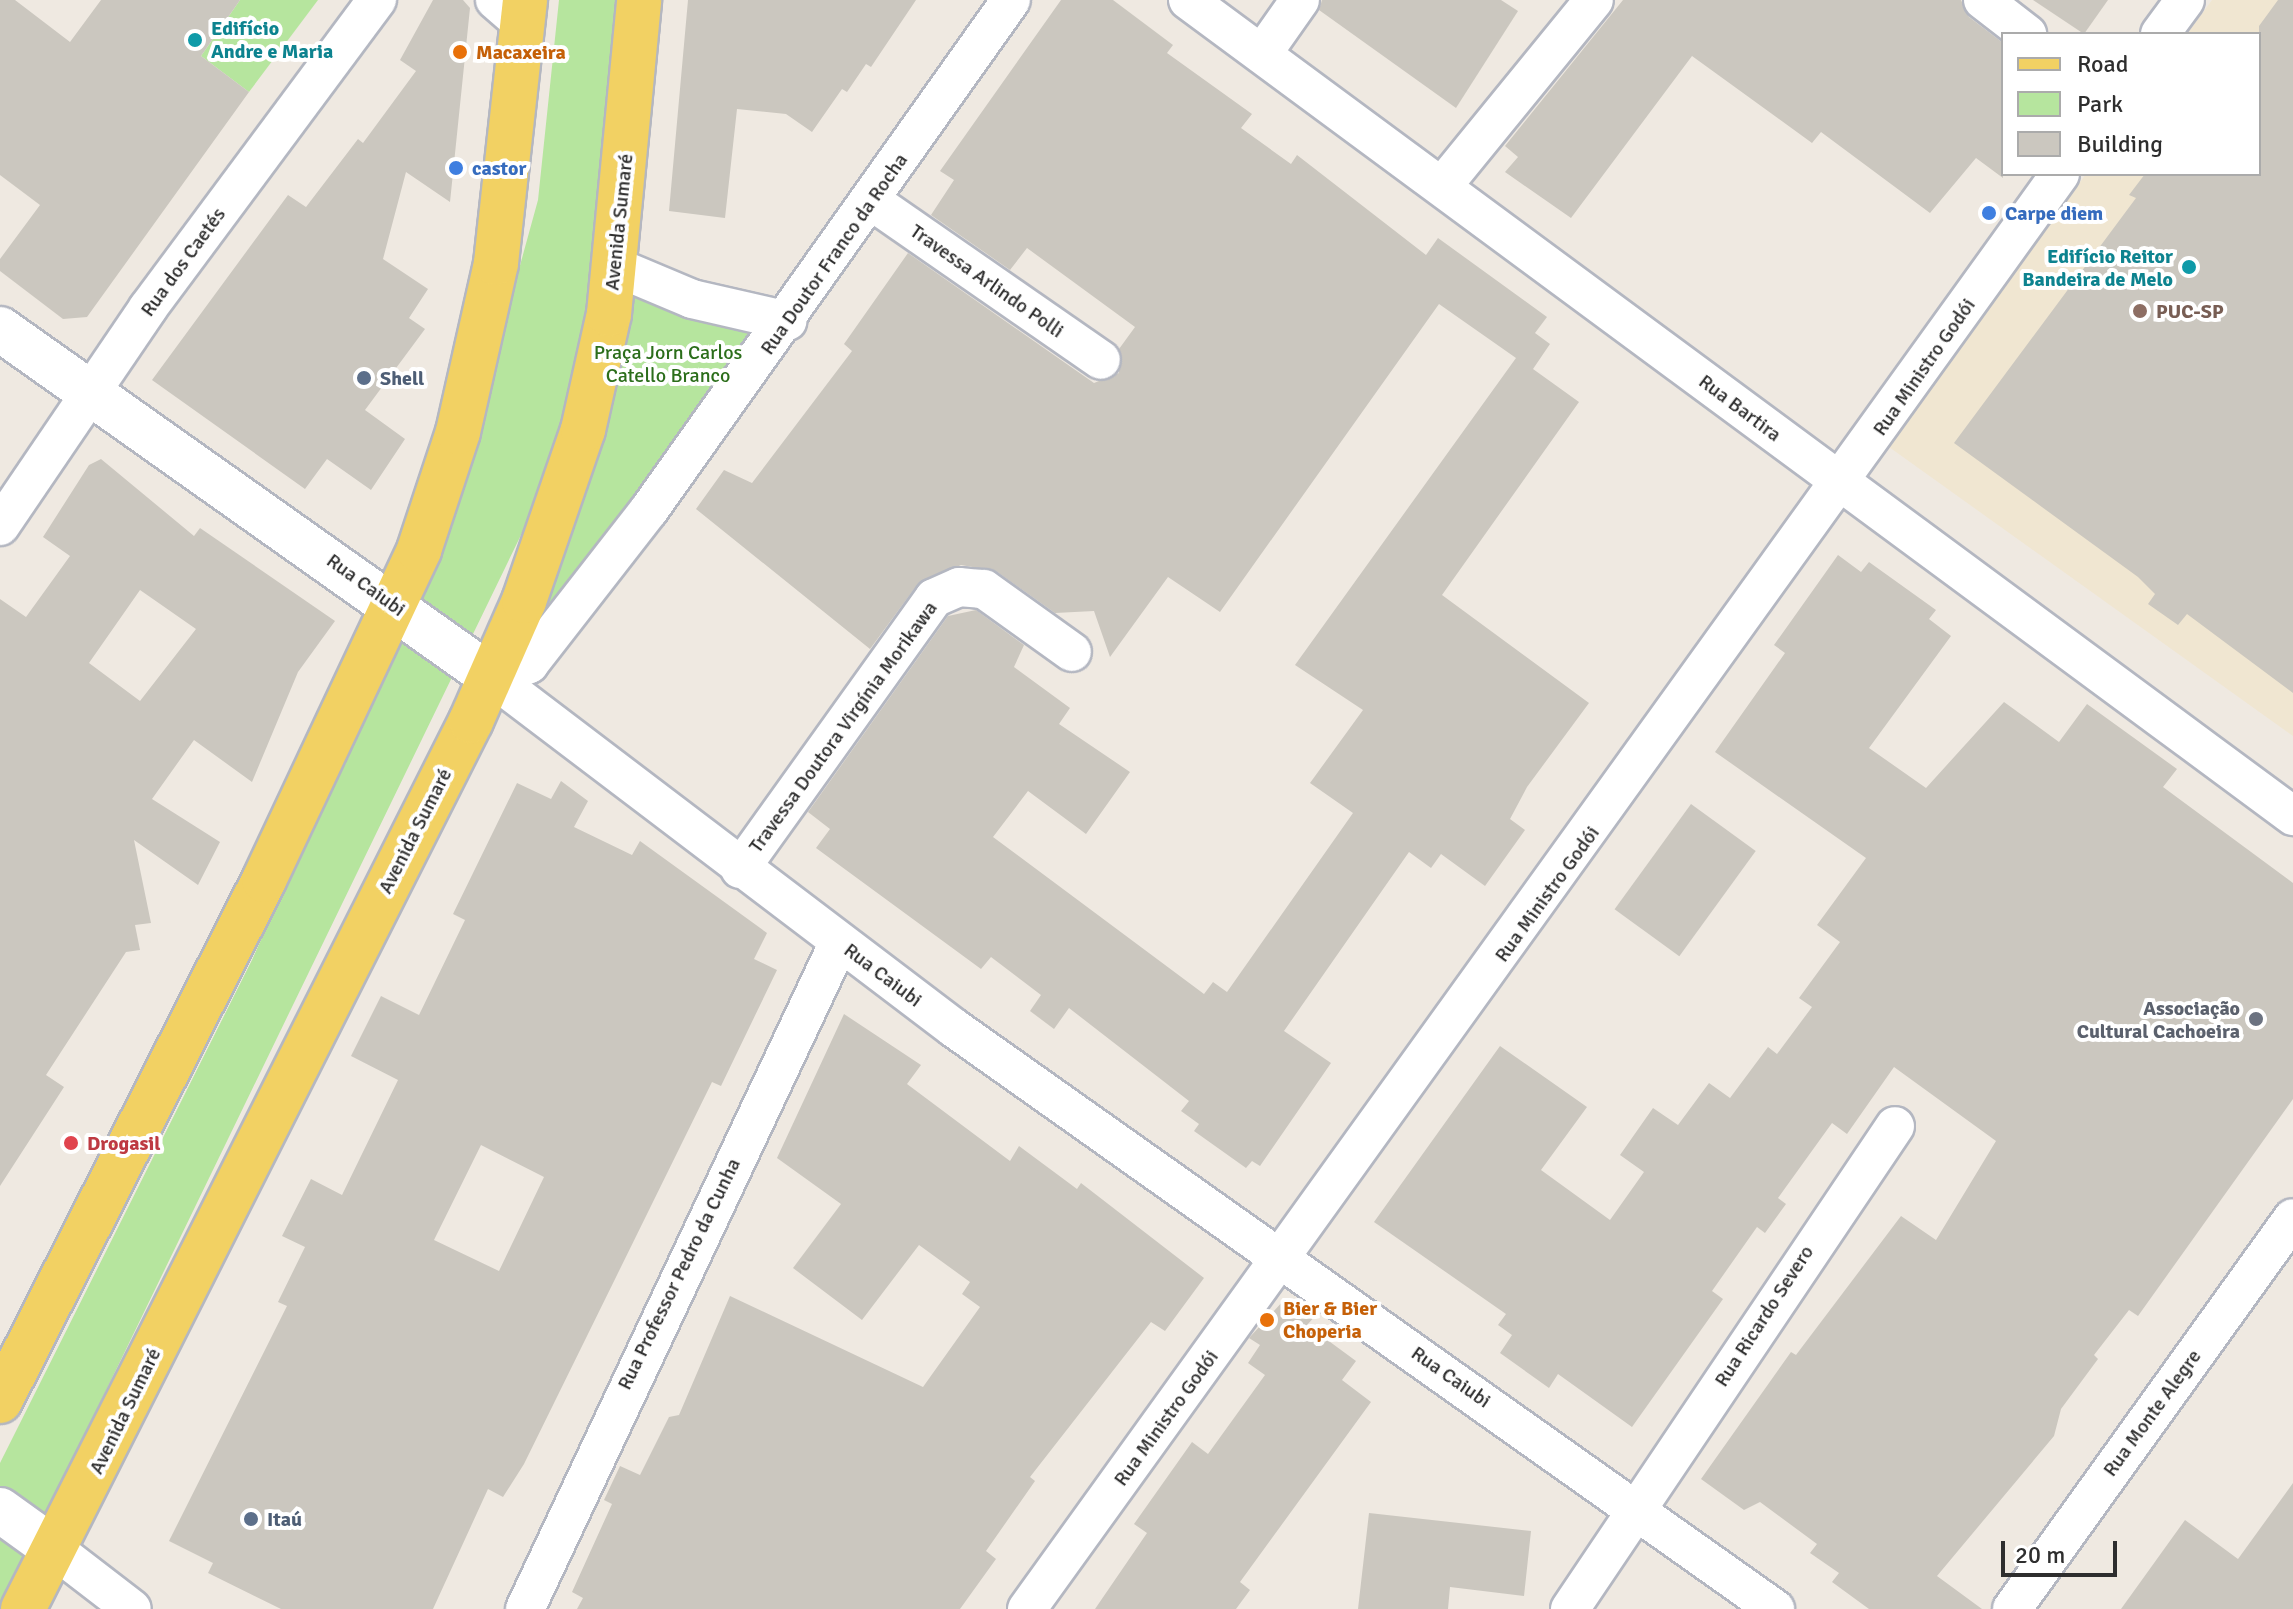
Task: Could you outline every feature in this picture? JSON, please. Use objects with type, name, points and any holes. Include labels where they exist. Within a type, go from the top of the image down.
[{"type":"main road","name":"Avenida Sumaré","points":[[23,1609],[493,678],[583,430],[616,267],[639,0]]},
{"type":"main road","points":[[0,1401],[394,606],[439,495],[476,359],[500,232],[514,8]]},
{"type":"main road","name":"Rua Caiubi","points":[[0,329],[493,678]]},
{"type":"main road","points":[[0,1510],[54,1549]]},
{"type":"street","name":"Rua Doutor Franco da Rocha","points":[[493,678],[529,664],[788,321],[1011,0]]},
{"type":"street","name":"Rua Bartira","points":[[1188,0],[1444,184],[1841,485],[2293,816]]},
{"type":"street","points":[[1262,54],[1300,0]]},
{"type":"street","points":[[1444,184],[1594,0]]},
{"type":"street","points":[[1983,0],[2024,32]]},
{"type":"street","points":[[2161,32],[2185,0]]},
{"type":"street","name":"Rua dos Caetés","points":[[0,526],[89,393],[378,1]]},
{"type":"street","name":"Rua Ministro Godói","points":[[1027,1609],[1841,485],[2059,176]]},
{"type":"street","name":"Travessa Arlindo Polli","points":[[873,202],[1101,360]]},
{"type":"street","points":[[616,267],[692,299],[788,321]]},
{"type":"street","name":"Travessa Doutora Virgínia Morikawa","points":[[740,869],[934,598],[959,587],[984,589],[1072,652]]},
{"type":"street","name":"Rua Caiubi","points":[[493,678],[839,942],[1775,1609]]},
{"type":"street","name":"Rua Professor Pedro da Cunha","points":[[525,1609],[839,942]]},
{"type":"street","name":"Rua Ricardo Severo","points":[[1570,1609],[1895,1126]]},
{"type":"street","name":"Rua Monte Alegre","points":[[2012,1609],[2293,1218]]},
{"type":"street","points":[[54,1549],[132,1609]]},
{"type":"shaded area","name":"PUC-SP","points":[[2212,0],[2293,0],[2293,736],[1889,447],[2085,176],[2261,176],[2261,32],[2188,32]]},
{"type":"green space","points":[[240,0],[318,0],[249,92],[201,56]]},
{"type":"green space","points":[[559,0],[629,0],[606,235],[569,436],[0,1609],[0,1463],[252,960],[455,502],[538,200]]},
{"type":"green space","name":"Praça Jorn Carlos Catello Branco","points":[[628,283],[758,326],[563,609],[526,635]]},
{"type":"building","points":[[0,0],[15,0],[70,42],[101,0],[240,0],[201,56],[249,92],[87,317],[63,319],[0,271],[0,259],[40,205],[0,175]]},
{"type":"building","points":[[433,0],[463,0],[470,8],[450,202],[406,172],[383,259],[428,289],[409,318],[425,329],[365,410],[405,439],[371,490],[327,459],[305,489],[152,380],[288,195],[306,207],[358,139],[363,143],[416,71],[400,60]]},
{"type":"building","points":[[688,0],[916,0],[871,67],[866,64],[847,92],[842,89],[812,132],[786,114],[737,109],[725,218],[669,211]]},
{"type":"building","points":[[1061,0],[1113,0],[1173,45],[1167,53],[1252,114],[1241,128],[1291,164],[1297,155],[1426,255],[1438,238],[1547,317],[1535,333],[1550,344],[1533,369],[1579,402],[1442,595],[1589,703],[1527,787],[1510,819],[1525,830],[1485,886],[1441,854],[1431,868],[1409,852],[1284,1031],[1331,1063],[1260,1166],[1252,1161],[1246,1168],[1194,1131],[1199,1124],[1181,1111],[1189,1101],[1069,1008],[1054,1029],[1030,1011],[1041,995],[991,957],[981,969],[816,848],[830,829],[808,812],[948,616],[976,610],[1024,645],[1014,667],[1070,708],[1059,724],[1130,772],[1086,834],[1028,791],[993,837],[1204,994],[1213,982],[1227,992],[1353,813],[1310,783],[1363,710],[1295,665],[1516,358],[1439,304],[1220,612],[1168,577],[1110,657],[1094,611],[1055,613],[996,571],[961,565],[917,585],[870,649],[696,509],[724,470],[752,483],[852,351],[844,344],[908,253],[1094,383],[1119,373],[1119,349],[1135,327],[1027,248],[1010,270],[931,215],[954,180],[940,171]]},
{"type":"building","points":[[1322,0],[1501,0],[1518,11],[1456,108],[1319,10]]},
{"type":"building","points":[[1623,0],[1961,0],[1969,17],[2001,41],[2003,178],[1976,158],[1930,213],[1821,132],[1812,143],[1692,56],[1571,218],[1505,172],[1518,157],[1505,146]]},
{"type":"building","points":[[2033,0],[2108,0],[2085,32]]},
{"type":"building","name":"PUC-SP","points":[[2278,0],[2293,0],[2293,693],[2187,614],[2178,625],[2148,604],[2155,594],[2138,577],[1954,443],[2136,198],[2129,195],[2143,176],[2261,176],[2259,26]]},
{"type":"building","points":[[101,459],[194,536],[200,528],[335,621],[298,672],[252,782],[194,740],[152,799],[220,842],[198,885],[134,840],[151,923],[135,925],[140,950],[126,952],[46,1075],[64,1087],[0,1186],[0,599],[26,617],[70,556],[43,537],[89,465]],"holes":[[[140,590],[196,629],[140,701],[89,663]]]},
{"type":"building","points":[[1838,555],[1861,572],[1869,562],[1936,610],[1929,619],[1951,636],[1869,748],[1926,788],[2004,702],[2059,742],[2087,704],[2177,769],[2163,787],[2293,883],[2293,1099],[2138,1316],[2129,1310],[2094,1355],[2098,1359],[2061,1409],[2054,1436],[1937,1576],[1982,1609],[1869,1609],[1832,1582],[1839,1573],[1810,1553],[1817,1544],[1760,1502],[1744,1510],[1701,1479],[1791,1352],[1796,1355],[1901,1216],[1936,1240],[1996,1141],[1894,1067],[1847,1134],[1832,1123],[1778,1198],[1786,1204],[1765,1233],[1757,1227],[1712,1291],[1723,1299],[1632,1427],[1558,1374],[1549,1388],[1500,1353],[1512,1335],[1498,1325],[1506,1314],[1374,1222],[1500,1046],[1587,1107],[1541,1170],[1610,1220],[1644,1172],[1620,1155],[1653,1108],[1678,1125],[1709,1083],[1730,1098],[1768,1047],[1777,1054],[1812,1007],[1799,998],[1840,942],[1817,925],[1866,858],[1715,752],[1785,653],[1774,645]]},
{"type":"building","points":[[561,781],[588,801],[574,827],[632,855],[640,841],[767,933],[754,959],[777,970],[721,1086],[712,1082],[524,1464],[503,1497],[488,1489],[433,1609],[281,1609],[208,1573],[213,1563],[169,1541],[287,1306],[278,1302],[305,1247],[282,1236],[311,1179],[342,1195],[398,1080],[351,1056],[381,996],[419,1015],[465,920],[453,914],[517,783],[551,799]],"holes":[[[481,1145],[544,1177],[499,1271],[434,1240]]]},
{"type":"building","points":[[1691,804],[1756,851],[1679,956],[1615,909]]},
{"type":"building","points":[[844,1014],[921,1065],[907,1084],[1010,1161],[1019,1146],[1077,1189],[1081,1183],[1204,1278],[1165,1331],[1151,1322],[1030,1477],[1035,1481],[986,1551],[996,1559],[960,1609],[577,1609],[583,1598],[572,1592],[612,1504],[604,1500],[620,1466],[640,1475],[669,1417],[679,1415],[730,1296],[923,1387],[980,1307],[962,1294],[970,1282],[919,1245],[862,1320],[793,1268],[841,1204],[777,1158]]},
{"type":"building","points":[[1284,1300],[1318,1313],[1307,1325],[1356,1361],[1342,1380],[1371,1402],[1240,1582],[1250,1590],[1236,1609],[1095,1609],[1147,1533],[1134,1524],[1192,1442],[1208,1454],[1265,1375],[1248,1363],[1260,1345],[1249,1338]]},
{"type":"building","points":[[2293,1483],[2293,1609],[2121,1609],[2185,1520],[2238,1559]]},
{"type":"building","points":[[1369,1513],[1531,1531],[1524,1596],[1450,1587],[1448,1609],[1358,1609]]},
{"type":"place","name":"Edifício Andre e Maria","points":[[195,40]]},
{"type":"place","name":"Macaxeira","points":[[460,52]]},
{"type":"place","name":"castor","points":[[456,168]]},
{"type":"place","name":"Carpe diem","points":[[1989,213]]},
{"type":"place","name":"Edifício Reitor Bandeira de Melo","points":[[2189,267]]},
{"type":"place","name":"PUC-SP","points":[[2140,311]]},
{"type":"place","name":"Shell","points":[[364,378]]},
{"type":"place","name":"Associação Cultural Cachoeira","points":[[2256,1019]]},
{"type":"place","name":"Drogasil","points":[[71,1143]]},
{"type":"place","name":"Bier & Bier Choperia","points":[[1267,1320]]},
{"type":"place","name":"Itaú","points":[[251,1519]]}]
